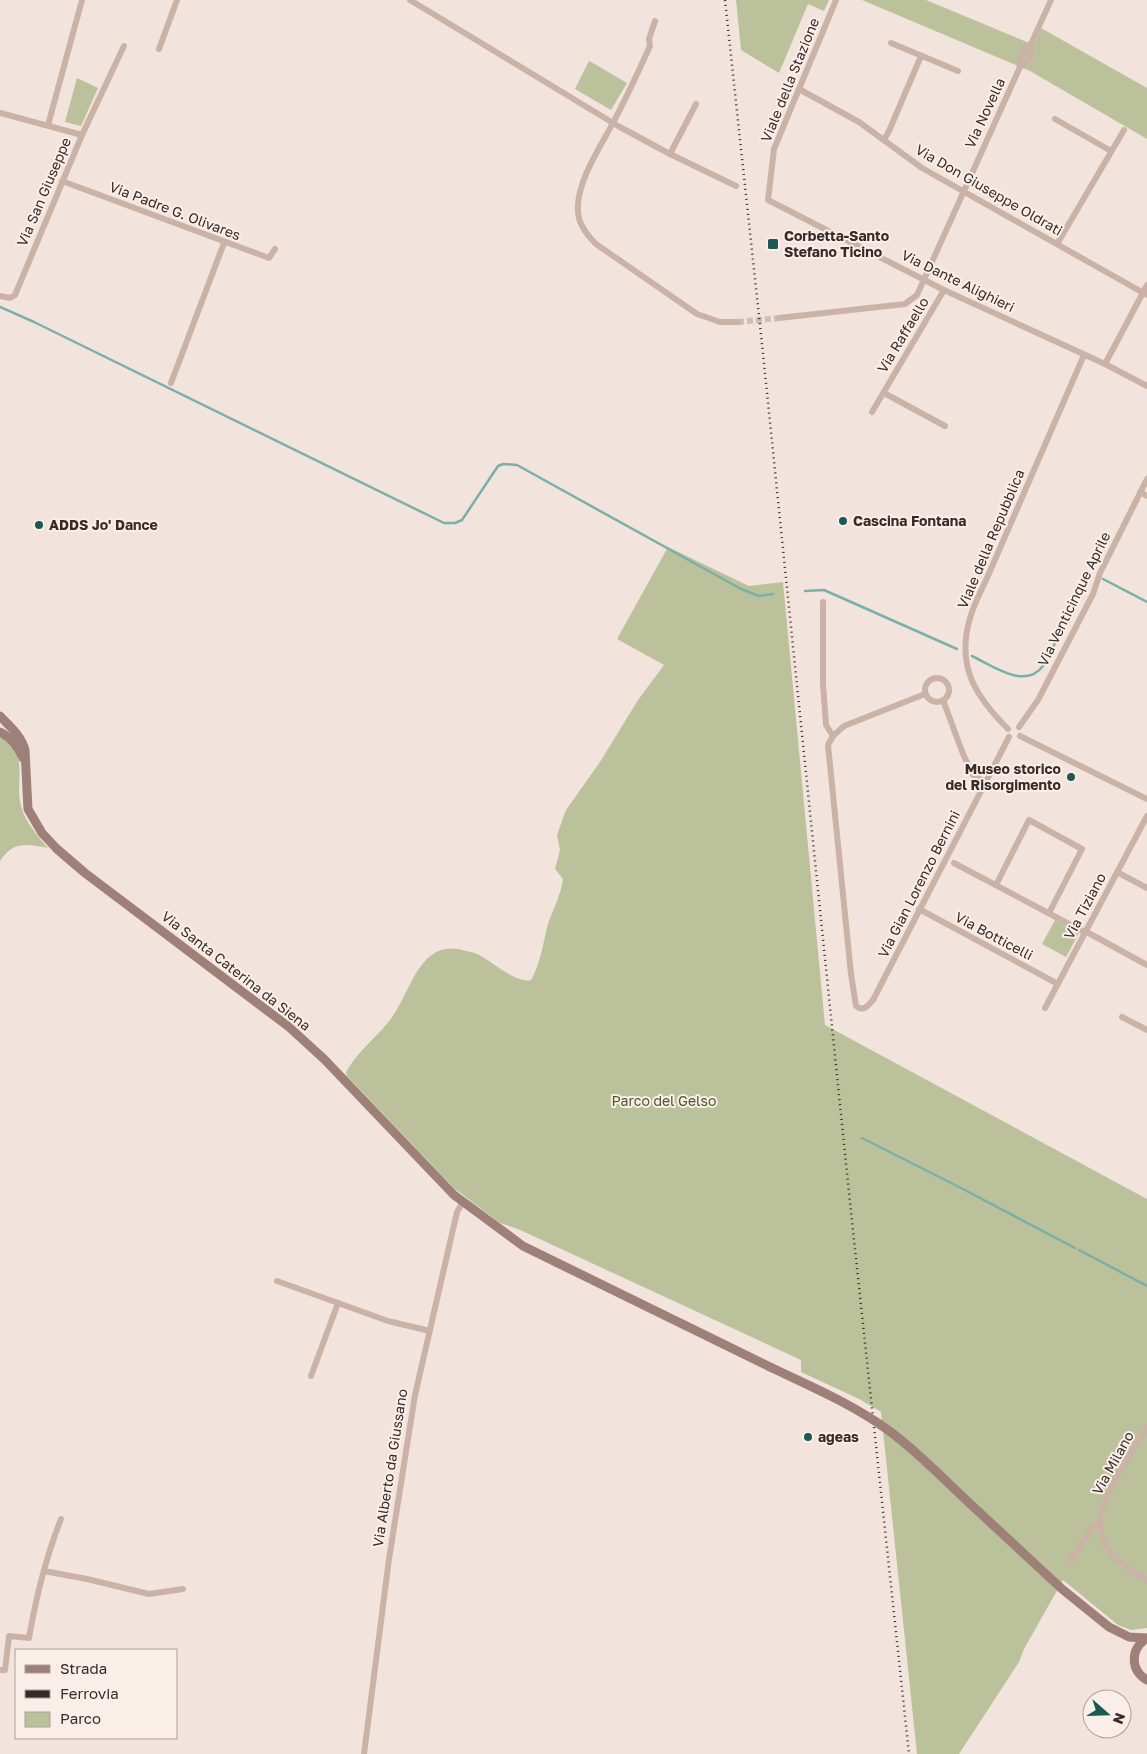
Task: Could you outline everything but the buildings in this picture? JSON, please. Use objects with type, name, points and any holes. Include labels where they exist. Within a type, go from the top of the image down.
[{"type":"street","points":[[48,125],[82,0]]},
{"type":"street","points":[[159,49],[176,0]]},
{"type":"street","points":[[410,0],[613,122],[677,158],[736,186]]},
{"type":"street","name":"Viale della Stazione","points":[[768,200],[774,149],[836,0]]},
{"type":"street","name":"Via Novella","points":[[779,318],[905,304],[917,295],[1020,67],[1021,53],[1031,44],[1051,0]]},
{"type":"street","points":[[655,21],[649,39],[650,46],[590,166],[579,199],[578,212],[586,233],[596,244],[697,314],[720,322],[738,322]]},
{"type":"street","points":[[891,43],[958,71]]},
{"type":"street","points":[[82,135],[124,46]]},
{"type":"street","points":[[884,140],[921,56]]},
{"type":"street","name":"Via Don Giuseppe Oldrati","points":[[799,89],[859,122],[922,168],[964,190],[1145,294]]},
{"type":"street","points":[[670,154],[696,104]]},
{"type":"street","name":"Via San Giuseppe","points":[[0,113],[82,135],[15,295],[10,298],[0,296]]},
{"type":"street","points":[[1056,118],[1111,151]]},
{"type":"street","points":[[1057,244],[1124,130]]},
{"type":"street","name":"Via Padre G. Olivares","points":[[62,181],[224,243],[269,258],[275,249]]},
{"type":"street","name":"Via Dante Alighieri","points":[[768,200],[944,290],[1105,364],[1147,386]]},
{"type":"street","points":[[171,383],[224,243]]},
{"type":"street","points":[[1105,364],[1145,294],[1147,285]]},
{"type":"street","name":"Via Raffaello","points":[[872,412],[944,290]]},
{"type":"street","name":"Viale della Repubblica","points":[[1008,729],[985,704],[968,671],[966,652],[967,630],[980,593],[1084,355]]},
{"type":"street","name":"Via Raffaello","points":[[884,393],[945,426]]},
{"type":"street","name":"Via Venticinque Aprile","points":[[1019,727],[1038,700],[1093,594],[1100,573],[1147,479]]},
{"type":"street","points":[[1140,492],[1147,496]]},
{"type":"street","points":[[822,602],[823,684],[826,725],[833,736],[844,726],[925,694]]},
{"type":"street","points":[[939,677],[946,682],[948,694],[943,700],[932,701],[925,694],[924,689],[927,681],[939,677]]},
{"type":"street","points":[[943,700],[973,775],[985,782]]},
{"type":"street","name":"Via Santa Caterina da Siena","points":[[0,716],[22,740],[25,750],[28,809],[42,832],[57,849],[93,879],[289,1027],[324,1059],[454,1195],[463,1202]]},
{"type":"street","points":[[1012,726],[1019,727],[1021,731],[1020,736],[1015,740],[1009,737],[1008,729],[1012,726]]},
{"type":"street","name":"Via Santa Caterina da Siena","points":[[0,732],[16,744],[26,763]]},
{"type":"street","name":"Via Gian Lorenzo Bernini","points":[[833,736],[828,745],[851,974],[856,1006],[863,1009],[873,1000],[1009,737]]},
{"type":"street","points":[[1020,736],[1147,799]]},
{"type":"street","name":"Via Tiziano","points":[[1045,1008],[1147,816]]},
{"type":"street","points":[[996,885],[1029,820],[1082,849],[1049,914]]},
{"type":"street","points":[[954,863],[1147,965]]},
{"type":"street","points":[[1117,872],[1147,888]]},
{"type":"street","name":"Via Botticelli","points":[[919,910],[1058,984]]},
{"type":"street","points":[[1122,1017],[1147,1030]]},
{"type":"street","points":[[463,1202],[523,1246],[846,1404],[888,1430],[1062,1589],[1095,1616],[1129,1638],[1147,1638]]},
{"type":"street","name":"Via Alberto da Giussano","points":[[364,1754],[389,1559],[415,1395],[457,1212],[463,1202]]},
{"type":"street","points":[[277,1281],[388,1321],[430,1331]]},
{"type":"street","points":[[311,1376],[338,1303]]},
{"type":"street","name":"Via Milano","points":[[1100,1524],[1100,1518],[1110,1491],[1147,1427]]},
{"type":"street","points":[[0,1670],[5,1670],[9,1636],[29,1638],[36,1597],[61,1519]]},
{"type":"street","points":[[1069,1563],[1092,1528],[1100,1524],[1104,1542],[1109,1551],[1116,1559],[1147,1581]]},
{"type":"street","points":[[44,1571],[149,1594],[183,1589]]},
{"type":"street","points":[[1119,1633],[1128,1644],[1139,1675],[1147,1680]]},
{"type":"street","points":[[1133,1660],[1136,1647],[1147,1638]]},
{"type":"green space","points":[[736,0],[829,0],[824,11],[808,4],[779,73],[741,50]]},
{"type":"green space","points":[[862,0],[926,0],[1034,45],[1041,28],[1147,88],[1147,139],[1030,71]]},
{"type":"green space","points":[[586,59],[627,83],[611,110],[575,89],[589,61]]},
{"type":"green space","points":[[77,78],[98,88],[81,126],[65,122]]},
{"type":"green space","name":"Parco del Gelso","points":[[668,547],[749,586],[783,582],[825,1025],[1147,1199],[1147,1628],[1131,1630],[1118,1625],[1063,1580],[1024,1649],[1019,1662],[959,1754],[917,1754],[881,1412],[859,1399],[801,1372],[801,1360],[518,1229],[500,1223],[454,1188],[347,1076],[346,1072],[390,1020],[419,969],[427,959],[437,952],[450,949],[474,953],[519,979],[531,980],[537,967],[548,924],[562,885],[563,879],[555,869],[560,850],[557,835],[566,810],[600,762],[638,700],[664,665],[617,639]]},
{"type":"green space","points":[[0,736],[10,743],[18,759],[20,768],[19,796],[23,812],[32,828],[48,848],[27,845],[15,847],[0,861]]},
{"type":"green space","points":[[1055,920],[1079,933],[1066,957],[1042,944]]},
{"type":"waterway","points":[[0,307],[444,523],[455,523],[462,520],[498,466],[503,464],[517,465],[741,589],[759,596],[773,594]]},
{"type":"waterway","points":[[1103,579],[1147,602]]},
{"type":"waterway","points":[[972,656],[1009,674],[1027,676],[1036,673],[1043,666],[1086,584]]},
{"type":"waterway","points":[[805,591],[824,590],[957,649]]},
{"type":"waterway","points":[[862,1138],[1075,1248]]},
{"type":"waterway","points":[[1079,1250],[1147,1286]]},
{"type":"tunnel","points":[[738,322],[779,318]]},
{"type":"railway","points":[[725,0],[909,1754]]},
{"type":"place","name":"Corbetta-Santo Stefano Ticino","points":[[773,244]]},
{"type":"place","name":"Cascina Fontana","points":[[843,521]]},
{"type":"place","name":"ADDS Jo' Dance","points":[[39,525]]},
{"type":"place","name":"Museo storico del Risorgimento","points":[[1071,777]]},
{"type":"place","name":"ageas","points":[[808,1437]]}]
